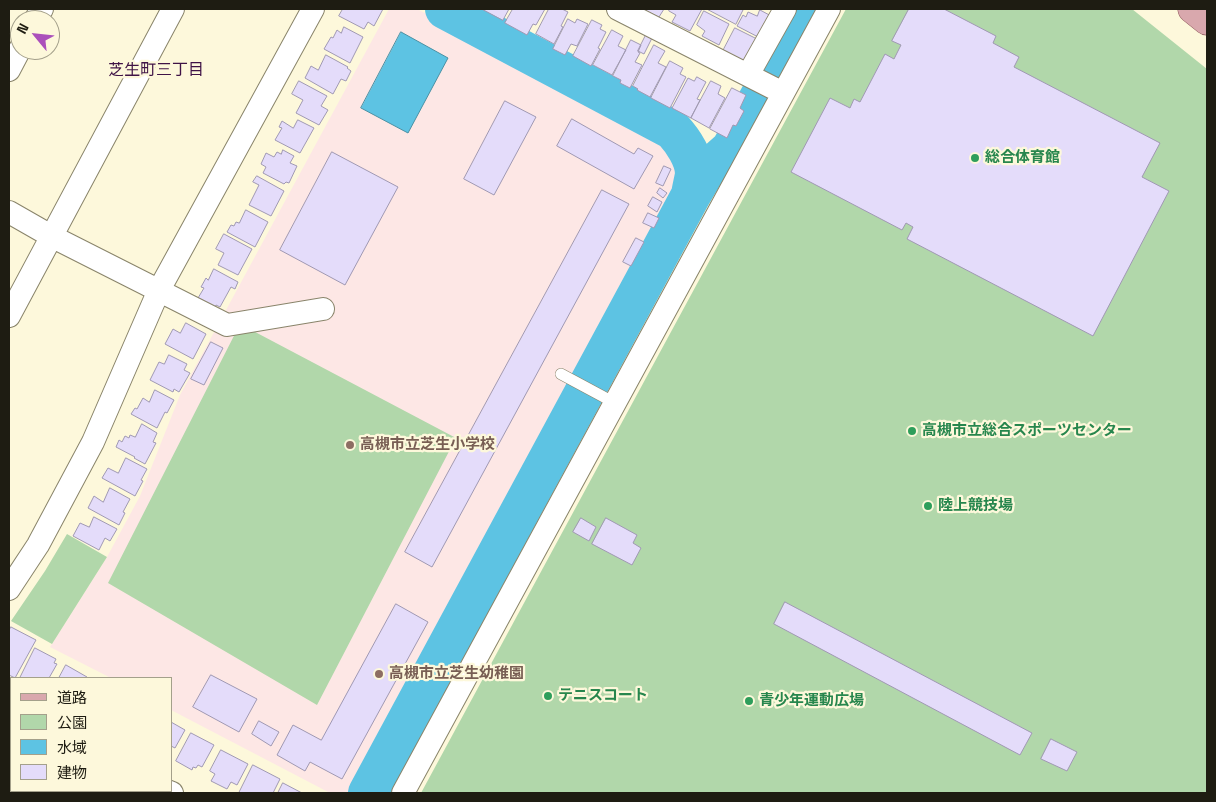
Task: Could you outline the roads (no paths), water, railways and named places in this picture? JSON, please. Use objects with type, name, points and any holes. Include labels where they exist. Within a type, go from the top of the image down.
[{"type":"main road","points":[[1192,9],[1207,21]]},
{"type":"street","points":[[9,316],[173,9]]},
{"type":"street","points":[[9,589],[38,545],[93,442],[159,290],[313,9]]},
{"type":"street","points":[[618,9],[765,84]]},
{"type":"street","points":[[403,793],[608,399],[765,84],[785,9]]},
{"type":"street","points":[[765,84],[829,9]]},
{"type":"street","points":[[9,212],[51,236],[227,325],[324,309]]},
{"type":"lane","points":[[561,374],[608,399]]},
{"type":"water","points":[[401,32],[448,58],[408,133],[361,108]]},
{"type":"waterway","points":[[368,793],[691,195],[695,174],[688,150],[673,130],[445,9]]},
{"type":"waterway","points":[[691,195],[704,173],[731,149],[808,9]]},
{"type":"place","name":"総合体育館","points":[[975,158]]},
{"type":"place","name":"高槻市立総合スポーツセンター","points":[[912,431]]},
{"type":"place","name":"高槻市立芝生小学校","points":[[350,445]]},
{"type":"place","name":"陸上競技場","points":[[928,506]]},
{"type":"place","name":"高槻市立芝生幼稚園","points":[[379,674]]},
{"type":"place","name":"テニスコート","points":[[548,696]]},
{"type":"place","name":"青少年運動広場","points":[[749,701]]},
{"type":"district","name":"芝生町三丁目","points":[[156,71]]}]
